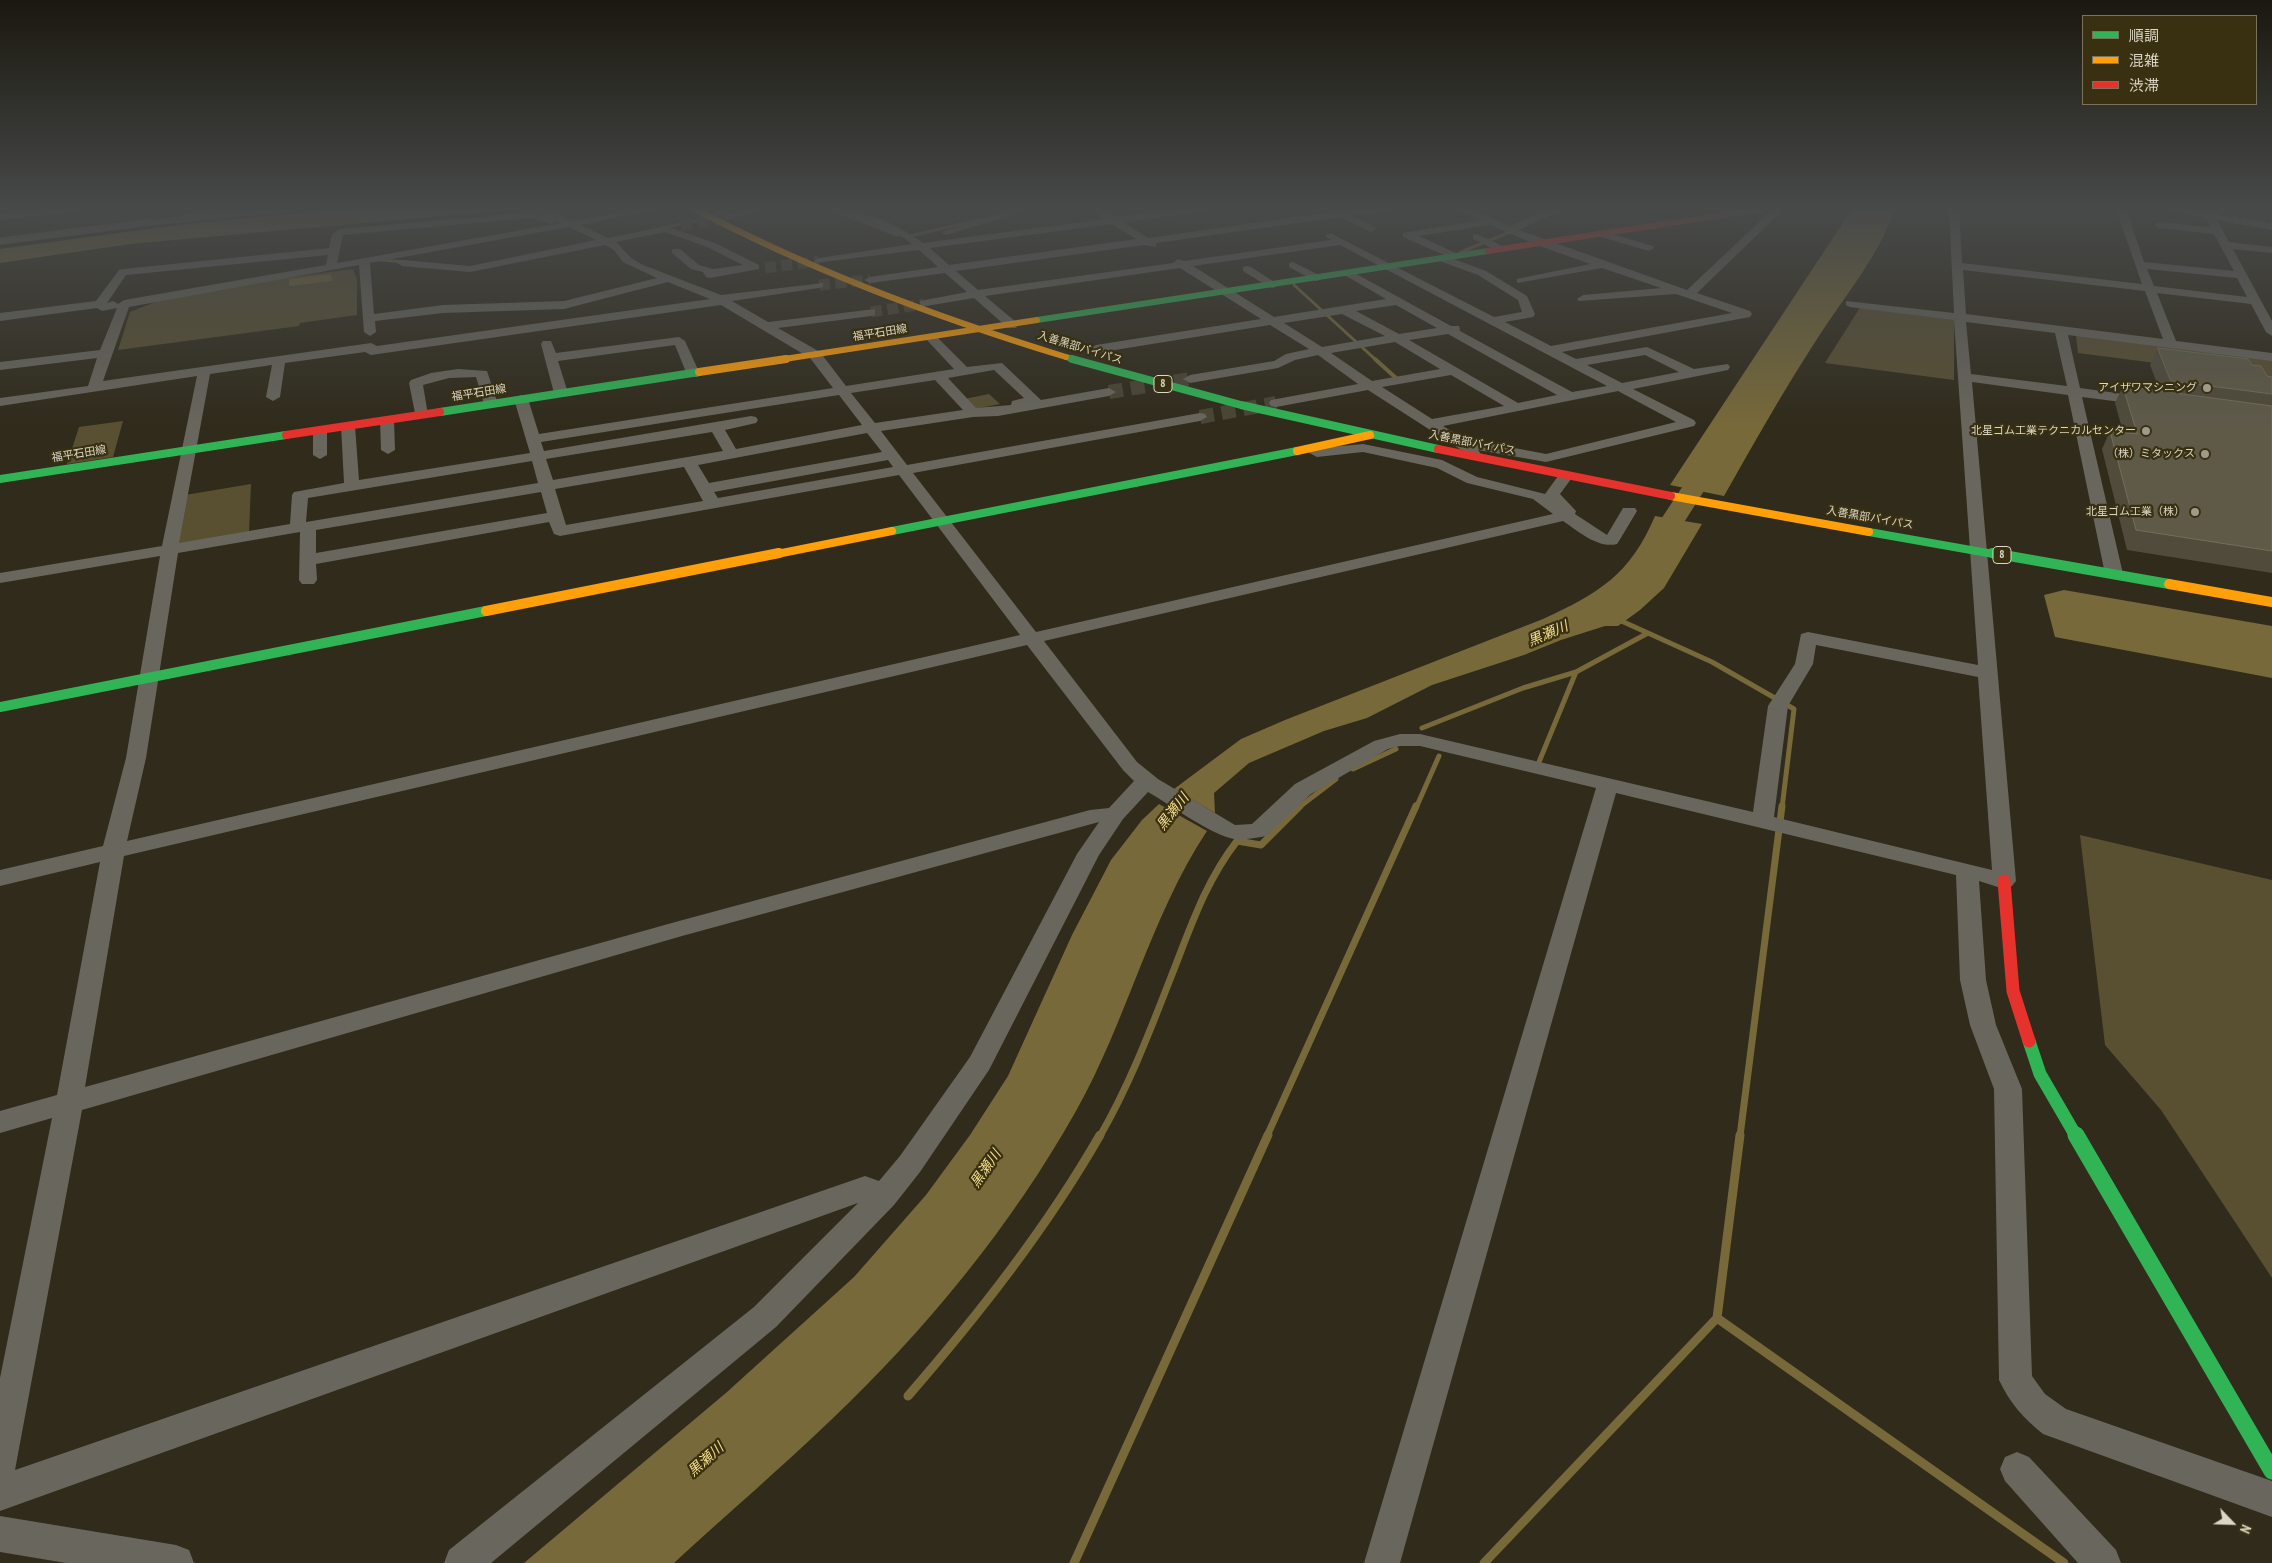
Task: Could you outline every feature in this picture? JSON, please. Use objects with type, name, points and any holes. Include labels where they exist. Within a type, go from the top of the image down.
[{"type":"main road","name":"入善黒部バイパス","points":[[846,282],[978,330],[1122,374],[1370,435],[1566,475],[1732,506],[2272,602]]},
{"type":"main road","name":"福平石田線","points":[[0,478],[1292,282]]},
{"type":"main road","points":[[0,708],[1309,449],[1370,435]]},
{"type":"main road","points":[[2004,880],[2013,991],[2040,1074],[2272,1471]]},
{"type":"street","points":[[100,304],[115,282]]},
{"type":"street","points":[[0,317],[100,304],[102,306],[124,304],[247,282]]},
{"type":"street","points":[[369,282],[371,351],[542,328],[819,285]]},
{"type":"street","points":[[370,318],[443,309],[576,303],[657,282]]},
{"type":"street","points":[[681,282],[721,300],[815,355],[944,520],[1130,766],[1149,782],[1231,830],[1258,831],[1304,789],[1372,750],[1400,740],[1420,740],[1763,820],[2004,880],[1958,282]]},
{"type":"street","points":[[963,282],[1012,325]]},
{"type":"street","points":[[924,304],[976,294],[1062,282]]},
{"type":"street","points":[[1208,282],[1320,351],[1369,385],[1472,450],[1476,457]]},
{"type":"street","points":[[1268,282],[1273,285]]},
{"type":"street","points":[[1364,282],[1570,396]]},
{"type":"street","points":[[1419,282],[1689,423],[1546,458],[1459,442]]},
{"type":"street","points":[[1190,380],[1278,364],[1291,357],[1320,351],[1472,326],[1529,314],[1522,298],[1496,282]]},
{"type":"street","points":[[1550,350],[1746,314],[1655,282]]},
{"type":"street","points":[[1583,300],[1684,292],[1696,282]]},
{"type":"street","points":[[2095,282],[2272,304]]},
{"type":"street","points":[[2146,282],[2171,344]]},
{"type":"street","points":[[2174,282],[2249,290]]},
{"type":"street","points":[[2245,282],[2255,302],[2269,320],[2272,332]]},
{"type":"street","points":[[1096,349],[1346,311],[1399,301]]},
{"type":"street","points":[[1850,303],[2272,357]]},
{"type":"street","points":[[0,402],[94,390],[105,353],[124,304]]},
{"type":"street","points":[[536,306],[561,393]]},
{"type":"street","points":[[1346,311],[1516,406]]},
{"type":"street","points":[[768,326],[871,312]]},
{"type":"street","points":[[2061,330],[2114,574]]},
{"type":"street","points":[[931,338],[963,370]]},
{"type":"street","points":[[550,358],[679,341],[693,374]]},
{"type":"street","points":[[95,386],[371,347]]},
{"type":"street","points":[[1575,363],[1647,351],[1692,373]]},
{"type":"street","points":[[0,366],[105,353]]},
{"type":"street","points":[[273,398],[279,360]]},
{"type":"street","points":[[534,439],[997,366],[1034,400]]},
{"type":"street","points":[[1430,424],[1723,367]]},
{"type":"street","points":[[1276,403],[1454,370]]},
{"type":"street","points":[[0,1464],[69,1103],[113,852],[136,758],[170,548],[204,371]]},
{"type":"street","points":[[421,415],[416,383],[424,379],[472,372],[482,374],[491,404]]},
{"type":"street","points":[[0,578],[689,462],[731,453],[973,412],[1034,400],[1106,390],[998,412],[973,412],[938,375]]},
{"type":"street","points":[[1965,377],[2158,403]]},
{"type":"street","points":[[521,400],[548,485],[560,531],[1200,417]]},
{"type":"street","points":[[387,420],[388,450]]},
{"type":"street","points":[[308,580],[308,560],[300,495],[751,420]]},
{"type":"street","points":[[348,426],[352,486]]},
{"type":"street","points":[[716,427],[731,453]]},
{"type":"street","points":[[320,430],[320,455]]},
{"type":"street","points":[[1309,449],[1317,453],[1363,448],[1442,464],[1472,480],[1538,496],[1600,538],[1611,541],[1630,511]]},
{"type":"street","points":[[704,489],[892,454]]},
{"type":"street","points":[[689,462],[713,504]]},
{"type":"street","points":[[1566,475],[1552,495],[1568,510],[1566,516]]},
{"type":"street","points":[[308,560],[556,516]]},
{"type":"street","points":[[0,878],[1566,516]]},
{"type":"street","points":[[1763,820],[1778,706],[1804,664],[1808,638],[1988,673]]},
{"type":"street","points":[[462,1563],[765,1317],[884,1196],[910,1164],[980,1063],[1088,854],[1115,814],[1149,782]]},
{"type":"street","points":[[1382,1563],[1608,783]]},
{"type":"street","points":[[0,1122],[688,926],[1098,815],[1115,814]]},
{"type":"street","points":[[1967,870],[1974,980],[1983,1025],[2008,1089],[2016,1380],[2033,1405],[2055,1422],[2272,1499]]},
{"type":"street","points":[[0,1492],[865,1188],[884,1196]]},
{"type":"street","points":[[2018,1469],[2103,1563]]},
{"type":"street","points":[[0,1534],[176,1563]]},
{"type":"shaded area","points":[[262,282],[357,282],[357,315],[300,323],[299,326],[118,350],[130,312],[158,301]]},
{"type":"shaded area","points":[[1861,306],[1954,319],[1954,380],[1825,363]]},
{"type":"shaded area","points":[[2082,335],[2272,359],[2272,378],[2078,353],[2076,336]]},
{"type":"shaded area","points":[[989,394],[1000,404],[974,409],[964,399]]},
{"type":"shaded area","points":[[123,421],[113,457],[67,464],[79,427]]},
{"type":"shaded area","points":[[251,484],[249,533],[176,545],[185,495]]},
{"type":"shaded area","points":[[2080,835],[2272,880],[2272,1278],[2161,1110],[2105,1045]]},
{"type":"water","points":[[289,282],[324,282],[289,286]]},
{"type":"water","points":[[1804,282],[1856,282],[1805,358],[1724,496],[1670,485]]},
{"type":"water","points":[[1655,516],[1702,524],[1664,588],[1640,610],[1618,626],[1605,626],[1432,685],[1367,718],[1324,731],[1249,763],[1214,793],[1215,813],[1174,789],[1241,739],[1543,619],[1581,600],[1611,580],[1623,568],[1635,553]]},
{"type":"water","points":[[2064,590],[2272,626],[2272,678],[2055,637],[2044,595]]},
{"type":"water","points":[[1159,804],[1207,831],[1187,864],[1170,898],[1110,1041],[1076,1111],[1024,1195],[965,1274],[933,1313],[866,1386],[831,1420],[674,1563],[524,1563],[727,1392],[854,1277],[926,1195],[970,1135],[1008,1076],[1072,935],[1111,860],[1142,820]]},
{"type":"building","points":[[2158,348],[2248,359],[2252,365],[2261,366],[2267,376],[2272,377],[2272,394],[2171,381]]},
{"type":"building","points":[[2123,386],[2272,406],[2272,551],[2136,530],[2110,431],[2137,434]]},
{"type":"waterway","points":[[1294,285],[1376,360]]},
{"type":"waterway","points":[[1375,359],[1396,378]]},
{"type":"waterway","name":"黒瀬川","points":[[1649,557],[1718,450]]},
{"type":"waterway","points":[[1617,619],[1648,633]]},
{"type":"waterway","points":[[1576,672],[1648,633]]},
{"type":"waterway","points":[[1648,633],[1712,662],[1794,709],[1782,808]]},
{"type":"waterway","points":[[1422,728],[1523,688],[1576,672]]},
{"type":"waterway","points":[[1539,762],[1576,672]]},
{"type":"waterway","points":[[1353,769],[1396,749]]},
{"type":"waterway","points":[[1416,808],[1439,756]]},
{"type":"waterway","points":[[1298,808],[1336,779]]},
{"type":"waterway","points":[[1267,1136],[1416,806]]},
{"type":"waterway","points":[[1740,1136],[1782,806]]},
{"type":"waterway","points":[[1100,1136],[1111,1117],[1138,1058],[1192,924],[1216,873],[1237,841],[1261,845],[1298,808]]},
{"type":"waterway","points":[[908,1396],[1010,1270],[1057,1204],[1100,1135]]},
{"type":"waterway","points":[[1074,1563],[1268,1135]]},
{"type":"waterway","points":[[1717,1318],[1740,1135]]},
{"type":"waterway","points":[[1484,1563],[1717,1318]]},
{"type":"waterway","points":[[1717,1318],[2064,1563]]},
{"type":"tunnel","points":[[819,285],[850,282]]},
{"type":"tunnel","points":[[871,312],[924,304]]},
{"type":"tunnel","points":[[1109,392],[1190,379]]},
{"type":"tunnel","points":[[1200,417],[1276,403]]},
{"type":"traffic: fast","points":[[1037,320],[1286,282]]},
{"type":"traffic: fast","points":[[1066,357],[1241,405],[1438,449]]},
{"type":"traffic: fast","points":[[440,412],[699,372]]},
{"type":"traffic: fast","points":[[0,479],[286,435]]},
{"type":"traffic: fast","points":[[892,531],[1297,451]]},
{"type":"traffic: fast","points":[[1869,532],[2169,584]]},
{"type":"traffic: fast","points":[[0,707],[486,611]]},
{"type":"traffic: fast","points":[[2029,1041],[2040,1074],[2272,1471]]},
{"type":"traffic: slow","points":[[849,282],[923,311],[1066,357]]},
{"type":"traffic: slow","points":[[699,372],[1037,320]]},
{"type":"traffic: slow","points":[[1297,451],[1370,435]]},
{"type":"traffic: slow","points":[[1671,496],[1869,532]]},
{"type":"traffic: slow","points":[[486,611],[892,531]]},
{"type":"traffic: slow","points":[[2169,584],[2272,602]]},
{"type":"traffic: jam","points":[[286,435],[440,412]]},
{"type":"traffic: jam","points":[[1438,449],[1671,496]]},
{"type":"traffic: jam","points":[[2004,881],[2013,991],[2029,1041]]},
{"type":"place","name":"アイザワマシニング","points":[[2207,388]]},
{"type":"place","name":"北星ゴム工業テクニカルセンター","points":[[2146,431]]},
{"type":"place","name":"（株）ミタックス","points":[[2205,454]]},
{"type":"place","name":"北星ゴム工業（株）","points":[[2195,512]]}]
